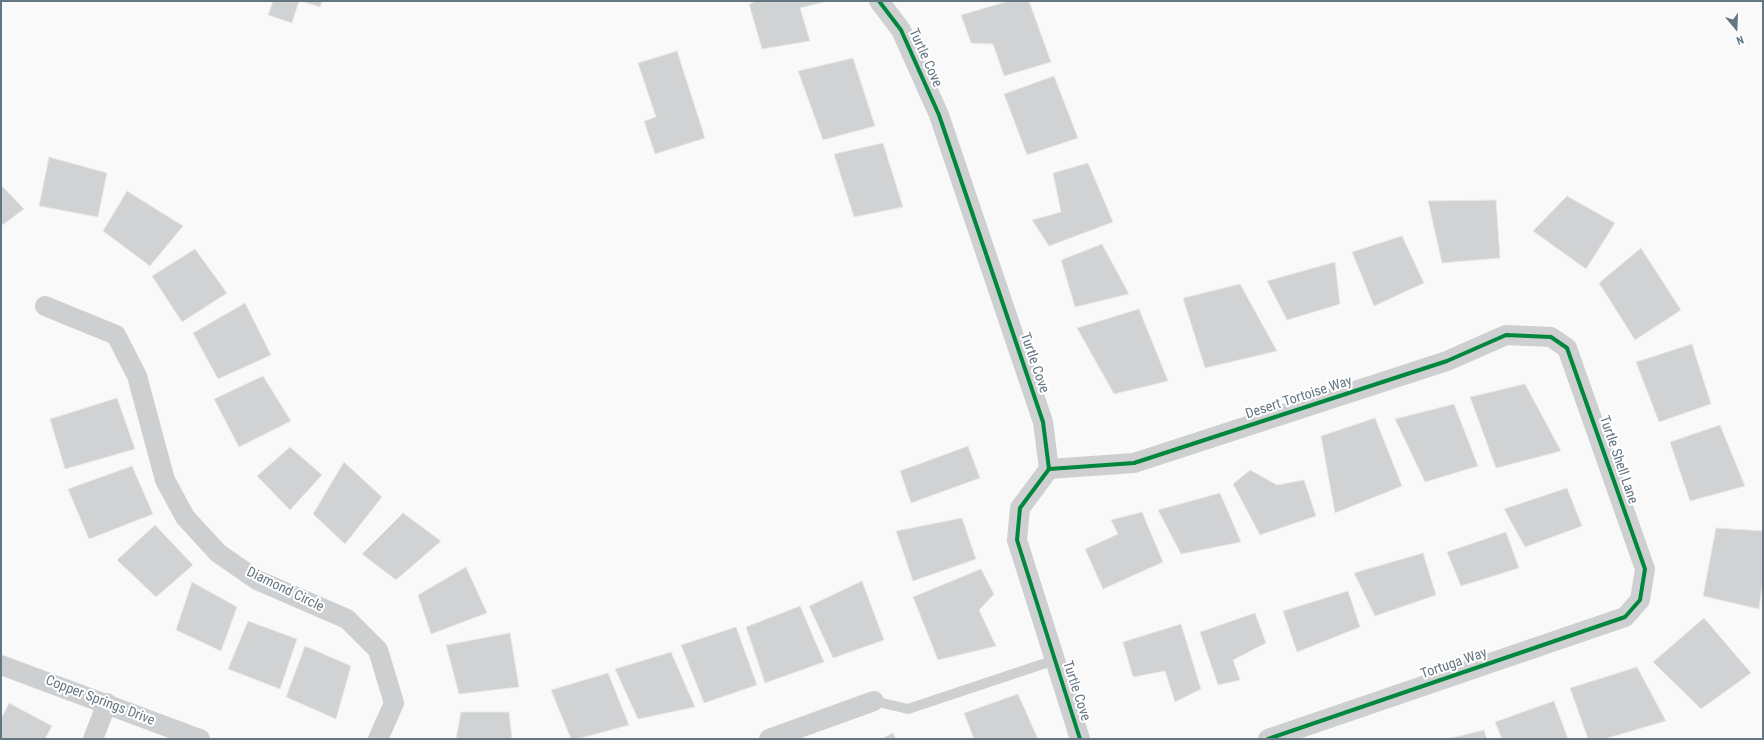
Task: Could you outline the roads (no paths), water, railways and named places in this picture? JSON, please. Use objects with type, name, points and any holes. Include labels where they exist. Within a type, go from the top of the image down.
[{"type":"street","name":"Turtle Cove","points":[[879,1],[901,30],[939,115],[1043,422],[1049,468],[1020,508],[1017,540],[1080,739]]},
{"type":"street","name":"Diamond Circle","points":[[45,306],[116,335],[137,376],[165,480],[185,517],[218,553],[257,580],[347,619],[378,650],[394,702],[378,739]]},
{"type":"street","name":"Desert Tortoise Way","points":[[1049,468],[1134,463],[1447,361],[1506,335],[1551,337]]},
{"type":"street","name":"Turtle Shell Lane","points":[[1551,337],[1567,348],[1645,569],[1640,600]]},
{"type":"street","name":"Tortuga Way","points":[[1268,739],[1625,617],[1640,600]]},
{"type":"street","name":"Copper Springs Drive","points":[[1,665],[200,739]]},
{"type":"street","points":[[769,739],[874,702]]},
{"type":"street","points":[[93,739],[107,704]]},
{"type":"lane","points":[[874,702],[908,709],[1055,660]]}]
